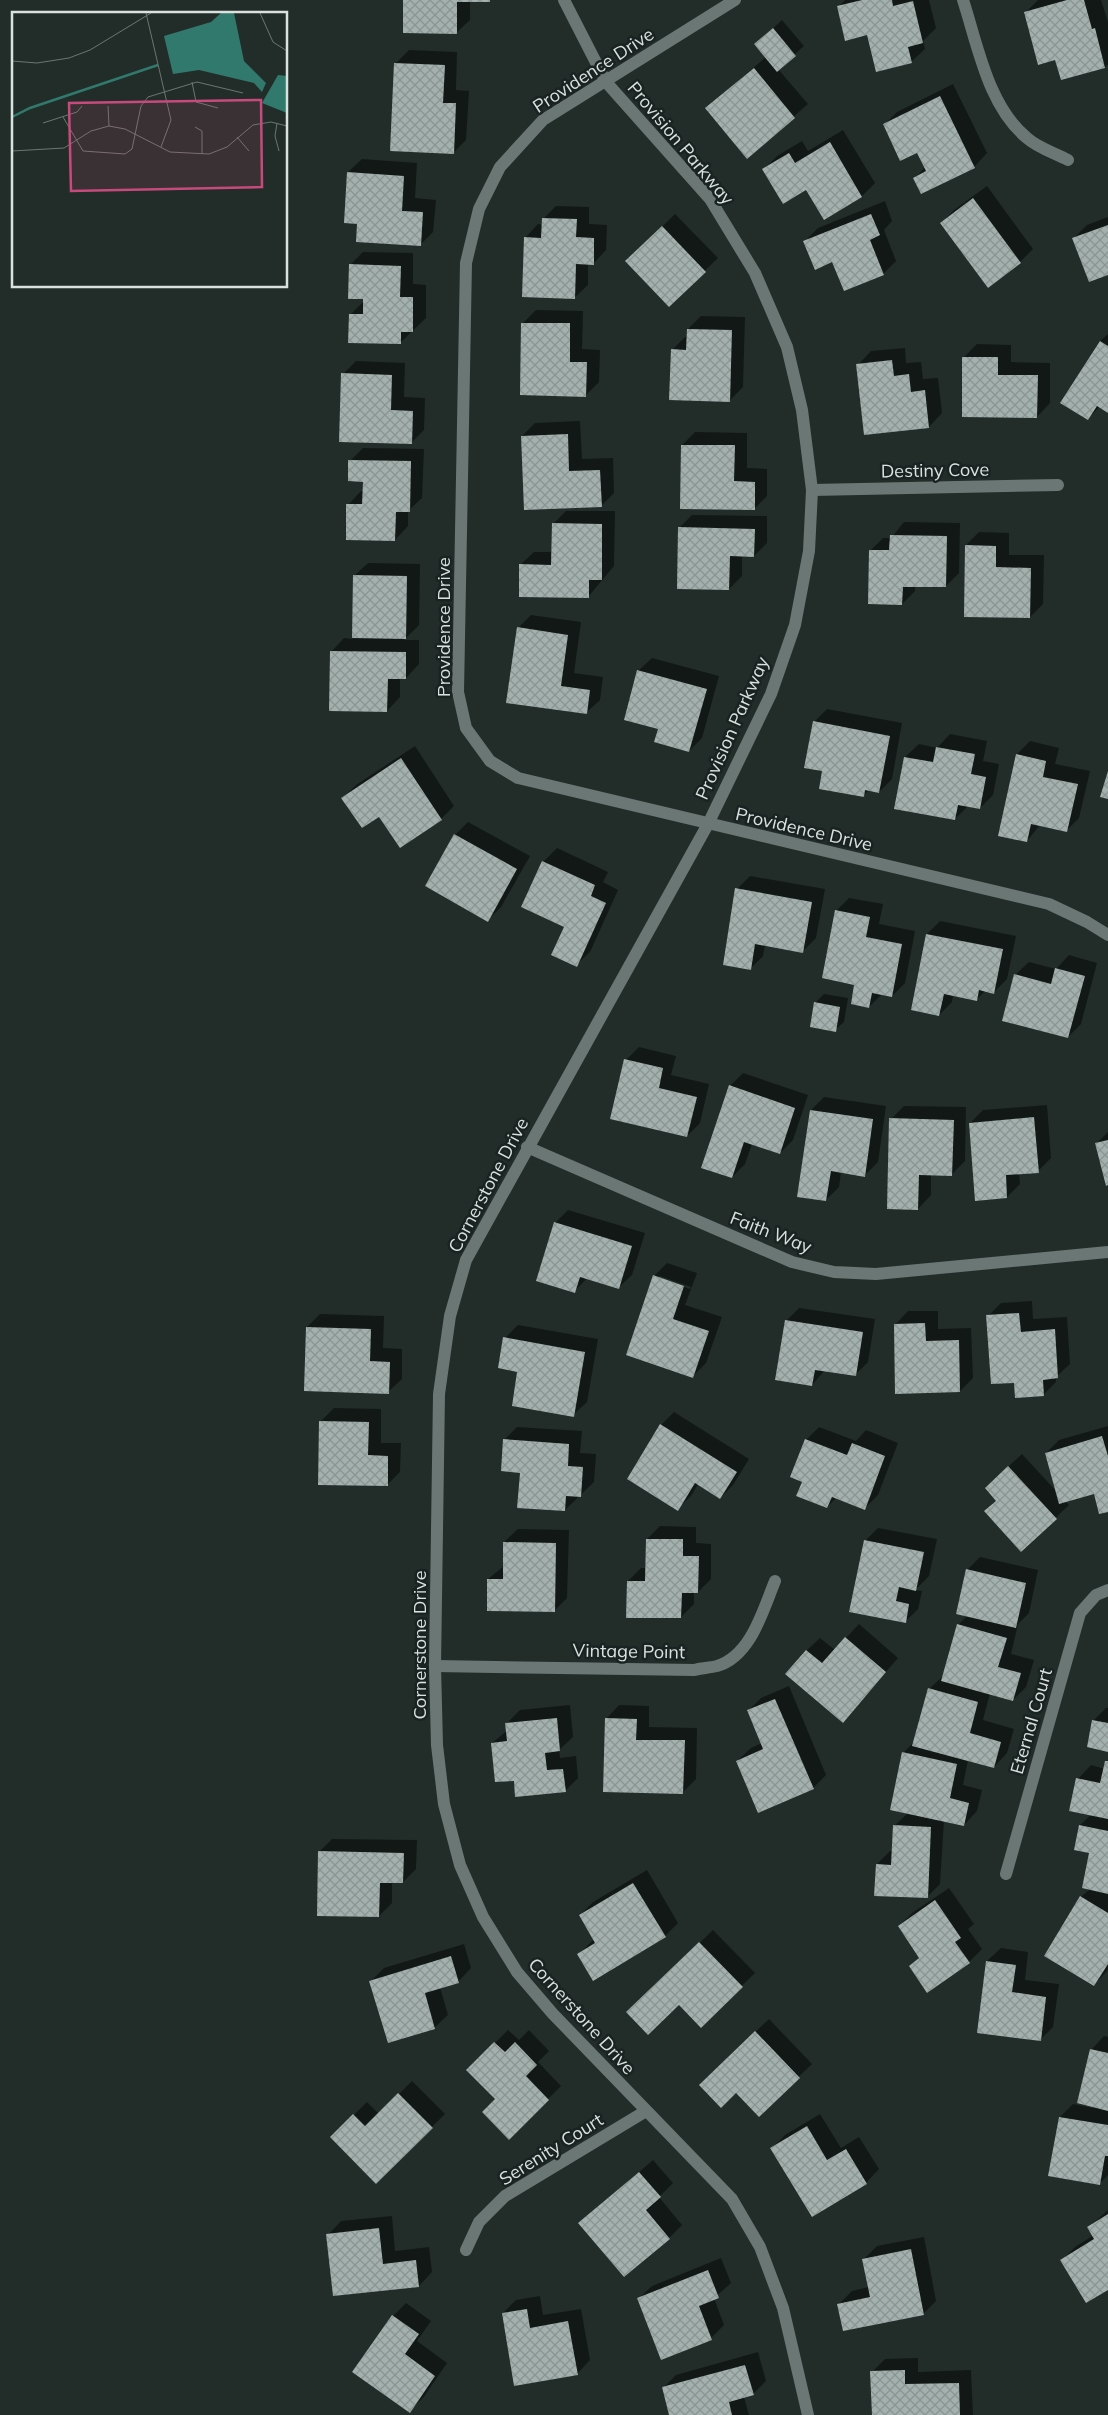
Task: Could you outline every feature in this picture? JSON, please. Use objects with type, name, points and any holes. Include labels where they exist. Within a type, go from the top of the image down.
[{"type":"street","name":"Provision Parkway","points":[[564,0],[606,82],[710,199],[755,273],[787,347],[802,410],[812,490],[809,551],[795,625],[771,694],[708,824]]},
{"type":"street","name":"Providence Drive","points":[[735,0],[543,120],[500,167],[479,208],[466,263],[458,692],[466,728],[490,761],[518,778],[1049,904],[1088,922],[1108,935]]},
{"type":"street","points":[[963,0],[994,93],[1012,124],[1028,139],[1068,160]]},
{"type":"street","name":"Destiny Cove","points":[[812,490],[1058,486]]},
{"type":"street","name":"Cornerstone Drive","points":[[708,824],[466,1260],[450,1316],[438,1394],[435,1666],[437,1745],[444,1804],[460,1865],[483,1917],[517,1972],[554,2014],[732,2199],[760,2247],[783,2308],[808,2415]]},
{"type":"street","name":"Faith Way","points":[[528,1147],[792,1262],[834,1272],[876,1274],[1108,1252]]},
{"type":"street","name":"Vintage Point","points":[[435,1666],[694,1670],[719,1665],[737,1653],[752,1634],[775,1581]]},
{"type":"street","name":"Eternal Court","points":[[1006,1874],[1080,1613],[1096,1595],[1108,1590]]},
{"type":"street","name":"Serenity Court","points":[[466,2250],[479,2222],[505,2196],[646,2111]]},
{"type":"building","points":[[403,0],[490,0],[490,2],[457,2],[457,34],[403,33]]},
{"type":"building","points":[[862,0],[892,0],[893,6],[913,1],[923,43],[908,47],[912,63],[876,72],[867,35],[845,41],[837,6]]},
{"type":"building","points":[[1067,0],[1084,0],[1092,29],[1095,28],[1105,68],[1061,80],[1055,60],[1038,65],[1024,12]]},
{"type":"building","points":[[773,28],[796,56],[777,72],[754,44]]},
{"type":"building","points":[[394,63],[445,65],[443,103],[456,103],[454,154],[390,151]]},
{"type":"building","points":[[754,68],[795,118],[747,159],[705,108]]},
{"type":"building","points":[[940,96],[975,168],[921,194],[913,178],[926,171],[917,153],[900,161],[883,124]]},
{"type":"building","points":[[830,142],[862,197],[824,220],[806,190],[783,204],[762,169],[789,153],[795,163]]},
{"type":"building","points":[[347,172],[404,176],[402,211],[423,212],[421,246],[356,242],[357,224],[344,223]]},
{"type":"building","points":[[973,198],[1021,263],[988,288],[940,223]]},
{"type":"building","points":[[871,214],[880,235],[870,240],[884,275],[844,291],[832,262],[815,270],[803,241]]},
{"type":"building","points":[[542,218],[577,219],[576,237],[594,238],[594,265],[576,264],[575,299],[522,297],[524,237],[541,238]]},
{"type":"building","points":[[1108,225],[1108,275],[1089,282],[1072,238]]},
{"type":"building","points":[[662,226],[706,272],[669,307],[625,261]]},
{"type":"building","points":[[349,264],[401,266],[400,297],[413,297],[413,332],[401,332],[401,344],[348,343],[349,314],[363,314],[363,299],[348,299]]},
{"type":"building","points":[[521,323],[570,323],[570,362],[587,362],[586,397],[520,395]]},
{"type":"building","points":[[687,329],[732,330],[730,402],[669,400],[671,349],[686,350]]},
{"type":"building","points":[[1100,341],[1108,346],[1108,413],[1097,406],[1088,420],[1060,403]]},
{"type":"building","points":[[962,357],[998,357],[998,375],[1038,375],[1037,418],[962,417]]},
{"type":"building","points":[[892,360],[894,376],[909,374],[911,392],[925,390],[929,428],[864,435],[856,364]]},
{"type":"building","points":[[341,373],[392,375],[391,410],[413,411],[412,444],[339,442]]},
{"type":"building","points":[[568,434],[569,471],[600,470],[602,507],[524,510],[521,436]]},
{"type":"building","points":[[681,445],[735,445],[734,481],[755,482],[755,510],[680,509]]},
{"type":"building","points":[[348,460],[411,461],[410,512],[396,512],[395,541],[346,540],[346,504],[362,504],[363,482],[348,481]]},
{"type":"building","points":[[552,523],[602,524],[602,580],[589,580],[589,598],[519,597],[519,564],[551,565]]},
{"type":"building","points":[[678,527],[755,529],[754,557],[730,556],[729,590],[677,589]]},
{"type":"building","points":[[890,535],[947,536],[946,587],[903,587],[902,605],[868,604],[869,550],[889,550]]},
{"type":"building","points":[[965,545],[996,546],[996,567],[1031,568],[1030,618],[964,617]]},
{"type":"building","points":[[353,575],[407,576],[406,639],[352,638]]},
{"type":"building","points":[[517,627],[568,635],[561,686],[590,690],[587,714],[506,703]]},
{"type":"building","points":[[330,651],[406,652],[406,679],[388,679],[387,712],[329,711]]},
{"type":"building","points":[[637,670],[707,689],[689,752],[654,742],[658,729],[624,720]]},
{"type":"building","points":[[813,721],[890,736],[879,793],[865,790],[864,797],[819,789],[822,771],[804,768]]},
{"type":"building","points":[[936,747],[975,754],[971,774],[986,777],[980,809],[958,805],[955,820],[894,809],[904,757],[933,762]]},
{"type":"building","points":[[1016,754],[1046,761],[1043,777],[1078,784],[1067,832],[1031,824],[1027,842],[998,836]]},
{"type":"building","points":[[401,758],[442,820],[400,848],[379,817],[362,828],[341,798]]},
{"type":"building","points":[[1108,771],[1108,799],[1100,797]]},
{"type":"building","points":[[454,834],[517,869],[488,922],[425,886]]},
{"type":"building","points":[[542,861],[595,885],[591,896],[606,903],[577,967],[551,955],[564,927],[521,907]]},
{"type":"building","points":[[735,888],[812,902],[803,953],[755,944],[751,970],[723,965]]},
{"type":"building","points":[[835,910],[870,917],[866,937],[902,944],[892,997],[872,993],[869,1008],[851,1004],[854,985],[822,978]]},
{"type":"building","points":[[926,934],[1003,949],[994,994],[979,990],[977,1001],[944,994],[939,1016],[911,1010]]},
{"type":"building","points":[[1055,968],[1085,976],[1068,1038],[1002,1021],[1014,974],[1051,984]]},
{"type":"building","points":[[814,1002],[840,1007],[836,1032],[810,1027]]},
{"type":"building","points":[[624,1059],[663,1068],[659,1088],[697,1097],[687,1137],[610,1119]]},
{"type":"building","points":[[729,1085],[795,1108],[780,1154],[744,1142],[732,1178],[701,1168]]},
{"type":"building","points":[[810,1110],[873,1119],[865,1177],[831,1171],[826,1201],[797,1197]]},
{"type":"building","points":[[1034,1117],[1039,1173],[1006,1175],[1007,1198],[975,1201],[969,1123]]},
{"type":"building","points":[[889,1118],[954,1120],[952,1176],[919,1175],[918,1210],[887,1209]]},
{"type":"building","points":[[1108,1140],[1108,1185],[1106,1186],[1095,1143]]},
{"type":"building","points":[[554,1222],[632,1246],[619,1289],[580,1277],[575,1293],[536,1281]]},
{"type":"building","points":[[653,1275],[684,1286],[673,1319],[709,1331],[693,1378],[626,1355]]},
{"type":"building","points":[[1019,1313],[1021,1332],[1055,1329],[1058,1378],[1043,1380],[1044,1396],[1015,1398],[1014,1383],[991,1384],[986,1315]]},
{"type":"building","points":[[785,1320],[863,1332],[856,1376],[815,1370],[812,1386],[775,1380]]},
{"type":"building","points":[[925,1323],[926,1341],[959,1340],[960,1392],[895,1394],[894,1324]]},
{"type":"building","points":[[306,1327],[371,1329],[370,1361],[390,1362],[389,1394],[304,1391]]},
{"type":"building","points":[[503,1337],[585,1352],[574,1417],[512,1406],[517,1372],[498,1368]]},
{"type":"building","points":[[319,1421],[369,1422],[368,1455],[388,1456],[388,1486],[318,1485]]},
{"type":"building","points":[[660,1424],[737,1472],[720,1499],[695,1483],[678,1511],[627,1479]]},
{"type":"building","points":[[1102,1436],[1108,1456],[1108,1512],[1099,1514],[1094,1494],[1059,1504],[1045,1453]]},
{"type":"building","points":[[503,1439],[569,1444],[568,1466],[583,1467],[581,1497],[566,1496],[565,1511],[517,1508],[520,1473],[501,1471]]},
{"type":"building","points":[[805,1439],[847,1455],[852,1443],[885,1456],[865,1510],[832,1497],[827,1508],[796,1496],[802,1482],[790,1477]]},
{"type":"building","points":[[1008,1466],[1057,1519],[1021,1552],[984,1511],[996,1501],[985,1488]]},
{"type":"building","points":[[646,1539],[683,1539],[683,1556],[699,1556],[698,1593],[682,1593],[681,1618],[626,1618],[627,1581],[645,1581]]},
{"type":"building","points":[[864,1540],[924,1552],[916,1591],[899,1587],[896,1601],[909,1604],[906,1623],[849,1612]]},
{"type":"building","points":[[503,1542],[556,1543],[555,1612],[487,1611],[487,1579],[503,1579]]},
{"type":"building","points":[[966,1569],[1026,1583],[1016,1628],[956,1614]]},
{"type":"building","points":[[957,1624],[1007,1638],[998,1667],[1021,1673],[1013,1701],[941,1681]]},
{"type":"building","points":[[845,1637],[886,1672],[843,1723],[785,1674],[806,1650],[822,1663]]},
{"type":"building","points":[[928,1688],[978,1702],[970,1733],[1001,1742],[994,1768],[912,1746]]},
{"type":"building","points":[[775,1699],[814,1789],[758,1813],[736,1761],[763,1749],[747,1710]]},
{"type":"building","points":[[557,1718],[560,1751],[545,1753],[547,1770],[563,1769],[566,1792],[515,1797],[514,1781],[495,1782],[491,1743],[507,1741],[505,1723]]},
{"type":"building","points":[[605,1718],[637,1719],[636,1740],[685,1740],[683,1794],[603,1792]]},
{"type":"building","points":[[1092,1720],[1108,1723],[1108,1752],[1087,1747]]},
{"type":"building","points":[[902,1752],[957,1764],[950,1798],[969,1803],[964,1826],[890,1810]]},
{"type":"building","points":[[1105,1761],[1108,1761],[1108,1819],[1069,1811],[1076,1778],[1100,1783]]},
{"type":"building","points":[[893,1825],[931,1827],[928,1898],[874,1896],[876,1864],[891,1865]]},
{"type":"building","points":[[1079,1825],[1108,1831],[1108,1894],[1082,1888],[1089,1853],[1074,1850]]},
{"type":"building","points":[[318,1851],[404,1853],[403,1883],[380,1883],[379,1917],[317,1916]]},
{"type":"building","points":[[633,1883],[666,1937],[593,1981],[577,1954],[595,1943],[579,1915]]},
{"type":"building","points":[[1080,1896],[1108,1913],[1108,1964],[1094,1986],[1044,1956]]},
{"type":"building","points":[[935,1900],[961,1938],[955,1942],[970,1963],[927,1993],[909,1966],[919,1958],[898,1926]]},
{"type":"building","points":[[699,1942],[743,1987],[701,2028],[679,2005],[648,2035],[626,2012]]},
{"type":"building","points":[[451,1956],[459,1983],[425,1993],[435,2029],[388,2043],[369,1981]]},
{"type":"building","points":[[986,1961],[1016,1965],[1012,1992],[1046,1997],[1041,2041],[977,2033]]},
{"type":"building","points":[[755,2031],[800,2078],[759,2117],[736,2093],[721,2108],[699,2085]]},
{"type":"building","points":[[494,2042],[505,2052],[515,2042],[537,2065],[526,2076],[549,2100],[509,2140],[482,2112],[495,2099],[466,2070]]},
{"type":"building","points":[[1090,2049],[1108,2053],[1108,2111],[1077,2103]]},
{"type":"building","points":[[398,2093],[433,2128],[376,2184],[330,2137],[353,2114],[365,2126]]},
{"type":"building","points":[[1059,2117],[1108,2125],[1108,2156],[1105,2156],[1100,2185],[1048,2176]]},
{"type":"building","points":[[807,2126],[827,2160],[846,2149],[867,2184],[812,2217],[770,2148]]},
{"type":"building","points":[[639,2172],[661,2197],[646,2210],[670,2239],[624,2277],[578,2223]]},
{"type":"building","points":[[1108,2214],[1108,2290],[1086,2303],[1060,2260],[1094,2239],[1087,2227]]},
{"type":"building","points":[[379,2228],[383,2264],[416,2260],[419,2287],[333,2296],[326,2234]]},
{"type":"building","points":[[911,2249],[924,2315],[843,2331],[837,2304],[870,2297],[862,2259]]},
{"type":"building","points":[[708,2270],[719,2298],[699,2306],[712,2340],[661,2360],[637,2298]]},
{"type":"building","points":[[527,2309],[530,2328],[568,2321],[578,2375],[514,2386],[502,2313]]},
{"type":"building","points":[[392,2315],[419,2334],[405,2354],[435,2376],[410,2413],[352,2372]]},
{"type":"building","points":[[745,2365],[754,2395],[729,2402],[732,2415],[669,2415],[662,2387]]},
{"type":"building","points":[[905,2370],[905,2384],[959,2383],[960,2415],[872,2415],[870,2371]]}]
